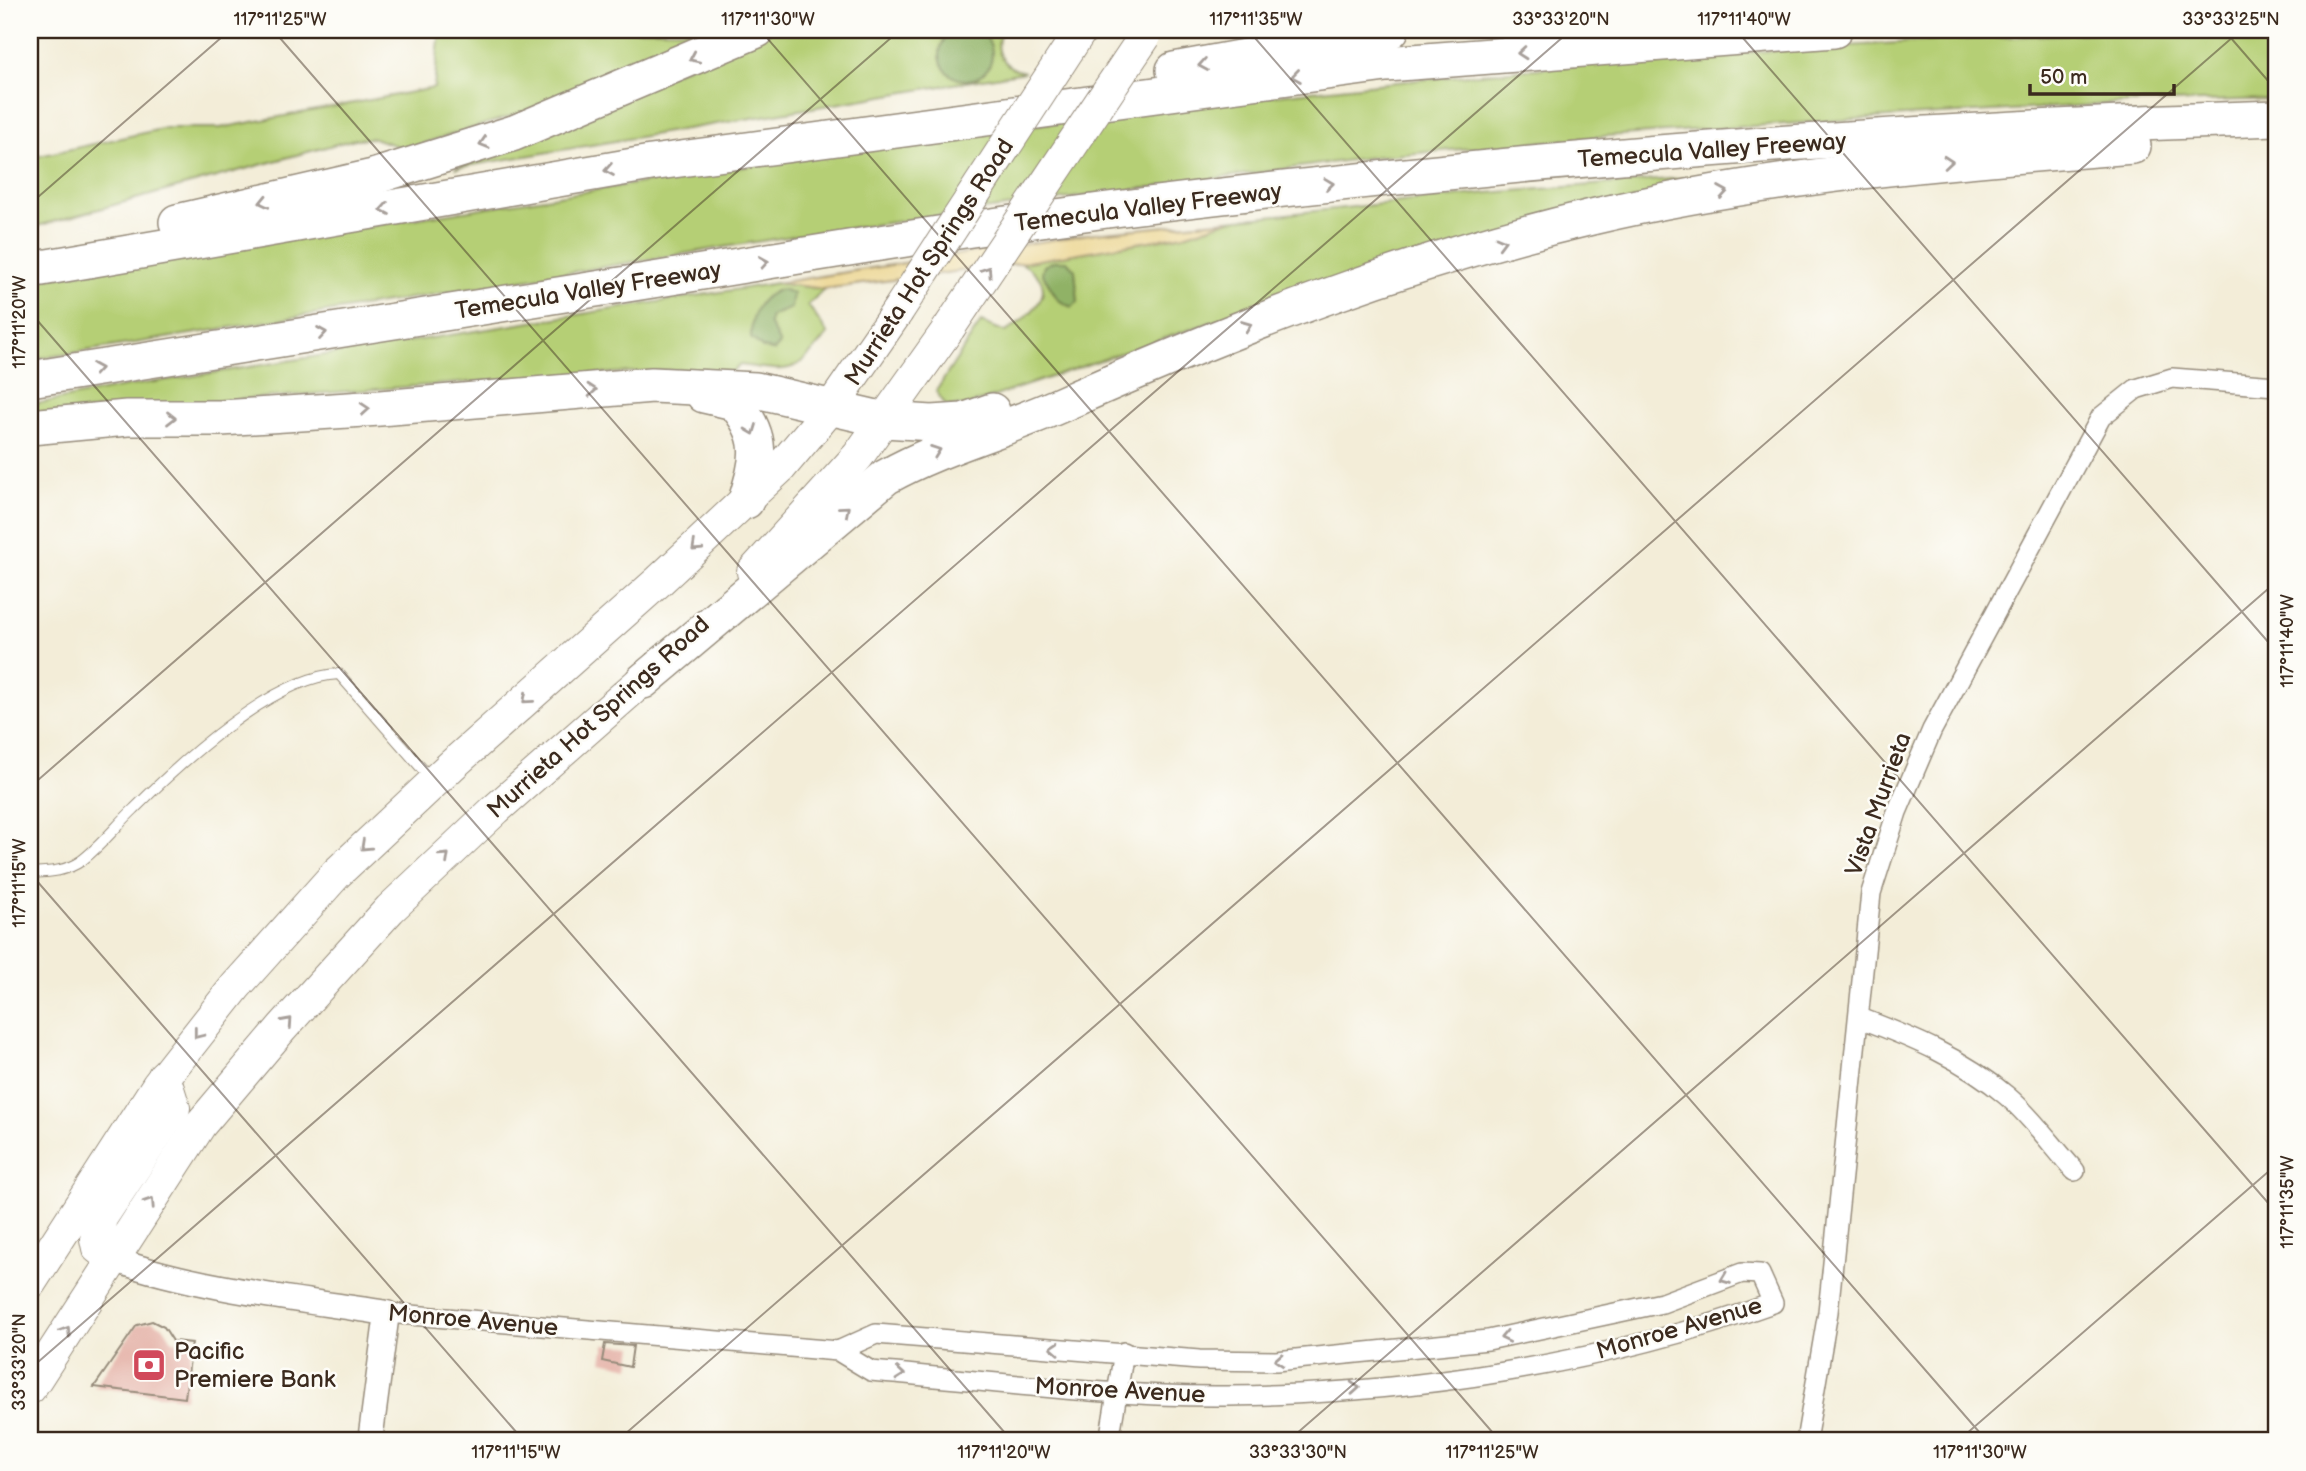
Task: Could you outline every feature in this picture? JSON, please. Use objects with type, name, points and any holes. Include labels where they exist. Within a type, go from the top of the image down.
[{"type":"highway","points":[[30,257],[373,177],[412,165],[514,133],[757,30]]},
{"type":"highway","points":[[30,270],[651,163],[1391,30]]},
{"type":"highway","points":[[651,163],[1386,64],[1834,30]]},
{"type":"highway","name":"Temecula Valley Freeway","points":[[30,379],[891,242],[1125,208],[1368,179],[1829,141],[2064,126],[2276,118]]},
{"type":"highway","points":[[30,427],[127,418],[222,418],[352,410],[652,385],[756,390],[885,420],[932,423],[963,421],[1184,350],[1315,301],[1468,251],[1596,216],[1701,195],[1864,170],[2276,135]]},
{"type":"highway","points":[[643,681],[886,477],[923,456],[1049,410],[1184,350]]},
{"type":"highway","points":[[652,385],[734,402],[746,416],[755,432],[758,452],[746,501]]},
{"type":"main road","name":"Murrieta Hot Springs Road","points":[[30,1283],[164,1076],[236,986],[337,873],[746,501],[781,467],[830,409],[897,312],[1081,30]]},
{"type":"main road","name":"Murrieta Hot Springs Road","points":[[30,1388],[200,1125],[282,1028],[381,919],[496,809],[643,681],[730,597],[810,512],[885,420],[1148,32]]},
{"type":"main road","points":[[112,1259],[98,1248],[96,1239],[101,1219],[174,1108],[164,1076]]},
{"type":"street","name":"Vista Murrieta","points":[[1806,1441],[1828,1312],[1871,893],[1897,812],[1938,717],[2101,417],[2136,389],[2172,378],[2200,378],[2276,386]]},
{"type":"street","points":[[1860,1018],[1913,1038],[1963,1064],[2008,1096],[2075,1171]]},
{"type":"street","name":"Monroe Avenue","points":[[112,1259],[147,1271],[214,1286],[387,1313],[838,1351],[871,1371],[1116,1392],[1226,1396],[1377,1387],[1499,1374],[1626,1346],[1725,1320],[1773,1303],[1760,1274],[1742,1273],[1662,1303],[1488,1340],[1276,1361],[1199,1360],[876,1334],[838,1351]]},
{"type":"street","points":[[370,1441],[387,1313]]},
{"type":"street","points":[[1110,1441],[1124,1352]]},
{"type":"lane","points":[[30,873],[58,872],[80,861],[178,765],[256,707],[320,675],[339,674],[434,782]]},
{"type":"green space","points":[[966,28],[976,30],[984,36],[990,44],[990,64],[984,72],[976,78],[966,80],[956,78],[948,72],[942,64],[940,54],[942,44],[948,36],[956,30]]},
{"type":"green space","points":[[440,30],[704,30],[521,113],[405,149],[374,138],[355,139],[30,228],[30,158],[166,128],[220,128],[434,88]]},
{"type":"green space","points":[[772,30],[1002,30],[998,45],[1002,58],[1011,67],[1025,72],[455,168]]},
{"type":"green space","points":[[2153,30],[2276,30],[2276,99],[2129,103],[1888,117],[1606,136],[1373,157],[799,235],[30,360],[30,281],[688,175],[1018,127],[1449,77],[1751,52]]},
{"type":"green space","points":[[1697,177],[1700,181],[1288,296],[966,406],[946,406],[936,391],[981,322],[1006,332],[1035,308],[1043,291],[1041,282],[1034,272],[1021,263],[1184,235],[1229,220],[1487,193]]},
{"type":"green space","points":[[1054,261],[1067,261],[1075,270],[1078,302],[1071,307],[1058,300],[1042,273],[1044,266]]},
{"type":"green space","points":[[777,283],[824,289],[808,305],[828,334],[807,357],[791,368],[771,369],[740,365],[731,373],[696,369],[551,376],[30,415],[30,405],[117,388]]},
{"type":"green space","points":[[781,289],[793,293],[791,308],[771,316],[769,323],[780,344],[774,351],[763,348],[751,338],[751,330],[754,314],[761,302]]},
{"type":"sand","points":[[1229,220],[1184,235],[1021,263],[824,289],[777,283],[1095,233]]},
{"type":"building","name":"Pacific Premiere Bank","points":[[152,1321],[164,1327],[173,1341],[192,1343],[185,1398],[94,1387],[137,1325]]},
{"type":"building","points":[[605,1344],[633,1346],[630,1367],[602,1361]]},
{"type":"place","name":"Pacific Premiere Bank","points":[[149,1365]]}]
